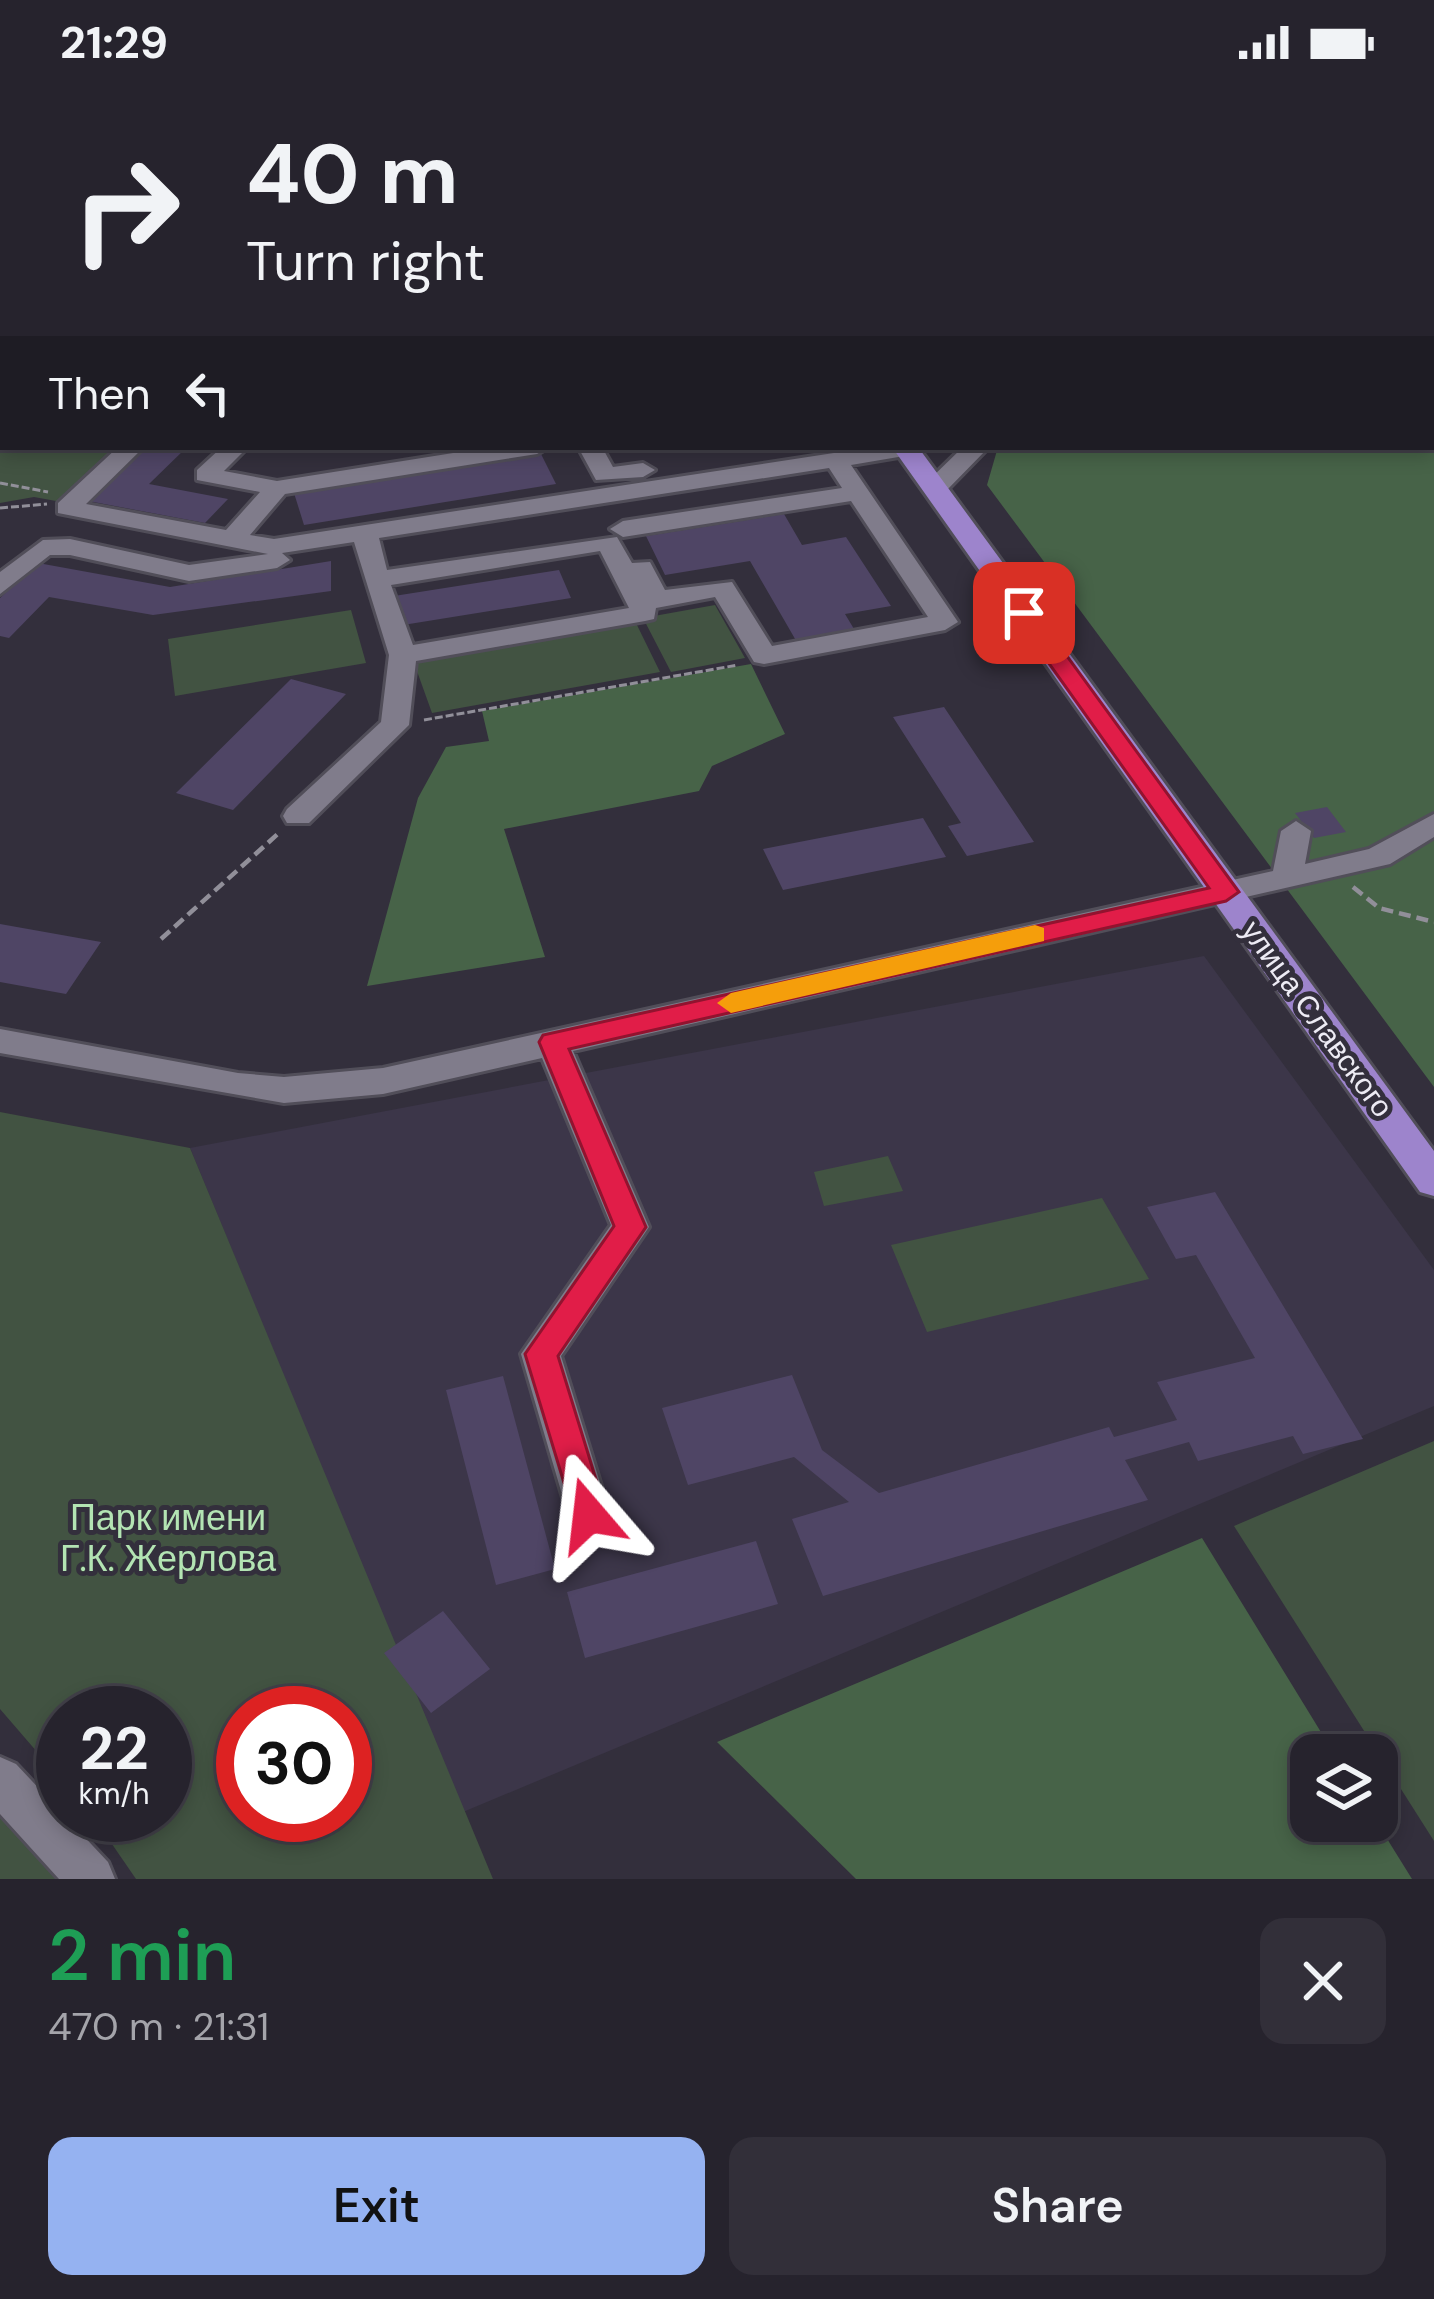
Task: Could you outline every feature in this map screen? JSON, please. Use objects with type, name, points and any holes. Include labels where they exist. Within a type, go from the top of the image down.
[{"type":"main road","name":"улица Славского","points":[[907,450],[1434,1181]]},
{"type":"street","points":[[73,503],[129,450]]},
{"type":"street","points":[[233,450],[206,475],[277,488],[518,450]]},
{"type":"street","points":[[592,450],[605,475],[767,456],[836,460],[894,450]]},
{"type":"street","points":[[935,488],[973,450]]},
{"type":"street","points":[[0,586],[43,548],[70,547],[190,573],[607,496],[767,456]]},
{"type":"street","points":[[607,496],[657,600],[723,588],[764,656],[945,622],[836,460]]},
{"type":"street","points":[[230,542],[277,488]]},
{"type":"street","points":[[623,529],[858,493]]},
{"type":"street","points":[[73,503],[230,542],[274,547],[366,540]]},
{"type":"street","points":[[298,816],[395,725],[403,655],[366,540]]},
{"type":"street","points":[[376,580],[608,542],[645,614],[403,655]]},
{"type":"street","points":[[0,1042],[284,1090],[382,1081],[1330,869],[1379,857],[1434,824]]},
{"type":"street","points":[[1287,878],[1296,831]]},
{"type":"street","points":[[553,1042],[630,1227],[541,1354],[589,1515]]},
{"type":"street","points":[[0,1780],[91,1879]]},
{"type":"path","points":[[0,483],[73,503]]},
{"type":"path","points":[[0,508],[73,503]]},
{"type":"path","points":[[395,725],[755,662]]},
{"type":"path","points":[[161,939],[298,816]]},
{"type":"path","points":[[1330,869],[1378,908],[1434,922]]},
{"type":"shaded area","points":[[1204,956],[1434,1270],[1434,1406],[463,1812],[190,1148]]},
{"type":"green space","points":[[0,450],[123,450],[67,503],[34,497],[0,503]]},
{"type":"green space","points":[[997,450],[1434,450],[1434,1087],[987,485]]},
{"type":"green space","points":[[715,605],[745,658],[671,672],[643,618]]},
{"type":"green space","points":[[351,610],[366,663],[175,696],[168,639]]},
{"type":"green space","points":[[635,621],[660,672],[432,713],[413,660]]},
{"type":"green space","points":[[751,664],[785,734],[712,766],[699,791],[504,829],[545,957],[367,986],[418,798],[446,747],[489,741],[482,711]]},
{"type":"green space","name":"Парк имени Г.К. Жерлова","points":[[0,1112],[190,1148],[493,1879],[136,1879],[111,1842],[192,1842],[192,1686],[36,1686],[36,1751],[0,1709]]},
{"type":"green space","points":[[888,1156],[903,1191],[824,1206],[814,1172]]},
{"type":"green space","points":[[1102,1198],[1149,1279],[927,1332],[891,1245]]},
{"type":"green space","points":[[1434,1441],[1434,1841],[1398,1784],[1398,1734],[1366,1734],[1234,1526]]},
{"type":"green space","points":[[1202,1538],[1322,1734],[1290,1734],[1290,1842],[1389,1842],[1412,1879],[856,1879],[717,1742]]},
{"type":"green space","points":[[0,1779],[61,1879],[0,1879]]},
{"type":"building","points":[[143,450],[184,450],[149,484],[228,499],[205,523],[88,501]]},
{"type":"building","points":[[541,454],[556,484],[304,525],[294,493]]},
{"type":"building","points":[[784,514],[802,545],[846,537],[891,606],[845,614],[857,634],[798,644],[750,561],[665,575],[646,536]]},
{"type":"building","points":[[331,561],[331,591],[153,615],[49,597],[9,638],[0,636],[0,598],[38,563],[170,587]]},
{"type":"building","points":[[559,570],[571,598],[403,625],[394,596]]},
{"type":"building","points":[[291,679],[346,694],[233,810],[176,793]]},
{"type":"building","points":[[944,707],[1034,842],[967,856],[948,826],[961,823],[893,717]]},
{"type":"building","points":[[1327,807],[1346,832],[1314,838],[1295,813]]},
{"type":"building","points":[[923,818],[946,857],[783,890],[763,849]]},
{"type":"building","points":[[0,924],[101,942],[66,994],[0,982]]},
{"type":"building","points":[[1215,1192],[1363,1439],[1303,1454],[1293,1436],[1198,1461],[1189,1442],[1125,1460],[1148,1500],[823,1596],[792,1519],[849,1502],[794,1457],[688,1485],[662,1408],[792,1375],[822,1450],[879,1493],[1109,1427],[1114,1437],[1177,1420],[1157,1382],[1255,1358],[1196,1255],[1176,1259],[1147,1207]]},
{"type":"building","points":[[503,1376],[555,1569],[496,1585],[446,1390]]},
{"type":"building","points":[[756,1541],[778,1604],[585,1658],[567,1592]]},
{"type":"building","points":[[443,1611],[490,1669],[431,1713],[384,1653]]},
{"type":"slow traffic","points":[[731,1003],[1035,934]]},
{"type":"route","points":[[589,1515],[541,1354],[630,1227],[553,1042],[1226,892],[1024,613]]}]
